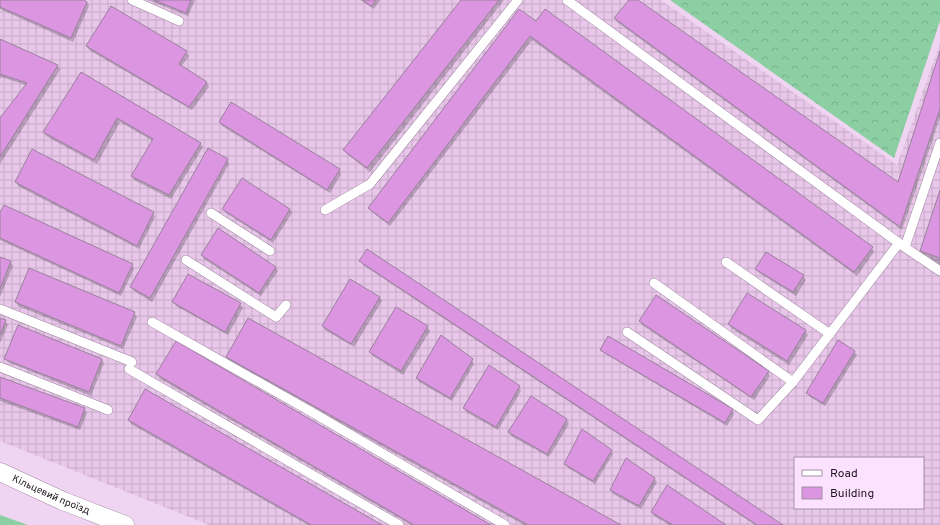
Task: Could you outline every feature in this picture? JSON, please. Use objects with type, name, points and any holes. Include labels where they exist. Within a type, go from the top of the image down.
[{"type":"street","name":"Кільцевий проїзд","points":[[0,472],[125,525]]},
{"type":"lane","points":[[132,0],[179,22]]},
{"type":"lane","points":[[325,210],[370,184],[518,0]]},
{"type":"lane","points":[[567,0],[902,245],[940,271]]},
{"type":"lane","points":[[627,332],[758,420],[793,382],[902,245],[940,143]]},
{"type":"lane","points":[[210,213],[270,251]]},
{"type":"lane","points":[[186,260],[276,317],[286,305]]},
{"type":"lane","points":[[726,262],[830,334]]},
{"type":"lane","points":[[654,283],[793,382]]},
{"type":"lane","points":[[0,309],[131,365],[399,525]]},
{"type":"lane","points":[[152,322],[310,411],[505,525]]},
{"type":"lane","points":[[0,367],[108,410]]},
{"type":"shaded area","points":[[0,0],[661,0],[897,165],[940,43],[940,525],[209,525],[0,441]]},
{"type":"green space","points":[[670,0],[940,0],[940,21],[894,158]]},
{"type":"green space","points":[[0,515],[28,525],[0,525]]},
{"type":"building","points":[[0,0],[84,0],[87,2],[71,38],[0,7]]},
{"type":"building","points":[[154,0],[191,0],[186,13]]},
{"type":"building","points":[[363,0],[376,0],[371,6]]},
{"type":"building","points":[[461,0],[499,0],[367,168],[343,150]]},
{"type":"building","points":[[629,0],[638,0],[898,182],[940,51],[940,109],[900,227],[614,18]]},
{"type":"building","points":[[111,6],[187,51],[179,64],[207,82],[189,107],[86,46]]},
{"type":"building","points":[[519,9],[536,21],[545,9],[873,247],[854,272],[530,36],[388,223],[368,208]]},
{"type":"building","points":[[0,39],[58,65],[0,157],[0,118],[27,83],[0,74]]},
{"type":"building","points":[[81,72],[201,143],[169,195],[131,176],[153,139],[117,118],[94,160],[43,132]]},
{"type":"building","points":[[231,102],[340,169],[327,190],[219,122]]},
{"type":"building","points":[[208,148],[228,159],[150,298],[130,287]]},
{"type":"building","points":[[32,149],[154,212],[137,246],[15,182]]},
{"type":"building","points":[[242,178],[290,209],[271,240],[222,209]]},
{"type":"building","points":[[940,190],[940,258],[920,251]]},
{"type":"building","points":[[4,205],[133,264],[119,293],[0,238],[0,212]]},
{"type":"building","points":[[218,228],[276,267],[259,293],[201,255]]},
{"type":"building","points":[[367,249],[783,525],[757,525],[359,261]]},
{"type":"building","points":[[766,252],[804,275],[793,292],[755,269]]},
{"type":"building","points":[[0,257],[11,261],[0,289]]},
{"type":"building","points":[[29,268],[135,312],[121,346],[15,302]]},
{"type":"building","points":[[188,274],[241,303],[225,332],[172,302]]},
{"type":"building","points":[[350,279],[380,297],[351,344],[322,326]]},
{"type":"building","points":[[747,293],[806,330],[787,361],[728,324]]},
{"type":"building","points":[[656,295],[769,371],[751,397],[639,321]]},
{"type":"building","points":[[396,307],[428,326],[401,371],[369,352]]},
{"type":"building","points":[[0,318],[6,320],[0,335]]},
{"type":"building","points":[[248,318],[621,525],[528,525],[226,357]]},
{"type":"building","points":[[18,325],[102,359],[89,392],[4,359]]},
{"type":"building","points":[[441,335],[473,359],[450,398],[416,378]]},
{"type":"building","points":[[608,336],[733,409],[725,423],[600,350]]},
{"type":"building","points":[[838,340],[855,351],[823,403],[806,393]]},
{"type":"building","points":[[176,341],[491,525],[414,525],[156,374]]},
{"type":"building","points":[[489,365],[520,386],[496,427],[463,408]]},
{"type":"building","points":[[0,377],[85,408],[78,427],[0,398]]},
{"type":"building","points":[[145,389],[382,525],[311,525],[128,420]]},
{"type":"building","points":[[531,396],[567,419],[547,454],[508,432]]},
{"type":"building","points":[[582,429],[612,450],[593,481],[564,464]]},
{"type":"building","points":[[626,458],[655,478],[639,506],[610,490]]},
{"type":"building","points":[[667,485],[726,525],[673,525],[651,512]]}]
